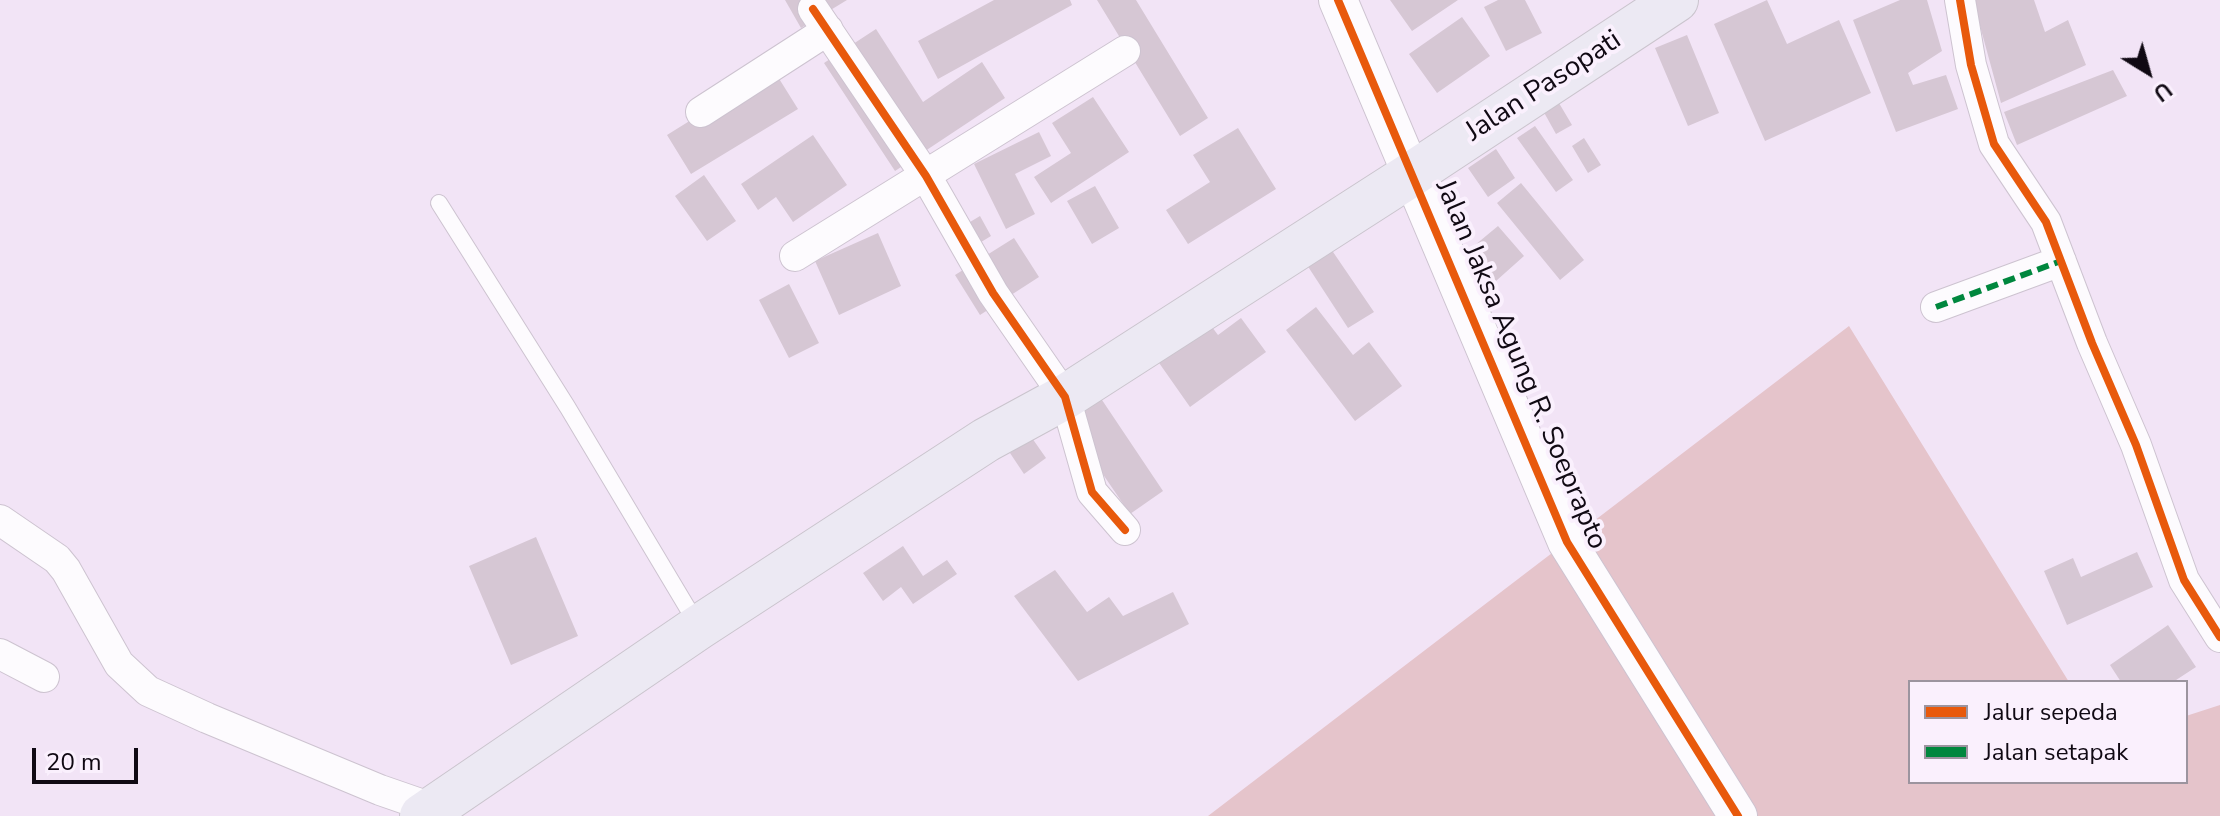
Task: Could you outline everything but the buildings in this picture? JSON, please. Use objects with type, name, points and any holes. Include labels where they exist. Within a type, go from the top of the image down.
[{"type":"main road","name":"Jalan Pasopati","points":[[427,812],[699,627],[986,440],[1065,397],[1676,0]]},
{"type":"street","name":"Jalan Jaksa Agung R. Soeprapto","points":[[1338,0],[1567,542],[1738,816]]},
{"type":"street","points":[[1960,0],[1971,65],[1994,144],[2046,222],[2092,343],[2136,445],[2184,580],[2220,637]]},
{"type":"street","points":[[701,112],[820,20],[926,176],[993,293],[1065,397],[1092,492],[1125,530]]},
{"type":"street","points":[[795,256],[1125,51]]},
{"type":"street","points":[[1936,307],[2061,261]]},
{"type":"street","points":[[0,520],[57,559],[119,664],[148,691],[427,812]]},
{"type":"street","points":[[0,654],[44,677]]},
{"type":"lane","points":[[439,203],[568,408],[699,627]]},
{"type":"shaded area","points":[[1849,326],[2068,680],[1908,680],[1908,784],[2188,784],[2188,715],[2220,705],[2220,816],[1208,816]]},
{"type":"marked path","points":[[1936,307],[2061,261]]},
{"type":"cycle path","points":[[1338,0],[1567,542],[1738,816]]},
{"type":"cycle path","points":[[1960,0],[1971,65],[1994,144],[2046,222],[2092,343],[2136,445],[2184,580],[2220,637]]},
{"type":"cycle path","points":[[813,9],[926,176],[993,293],[1065,397],[1092,492],[1125,530]]}]
